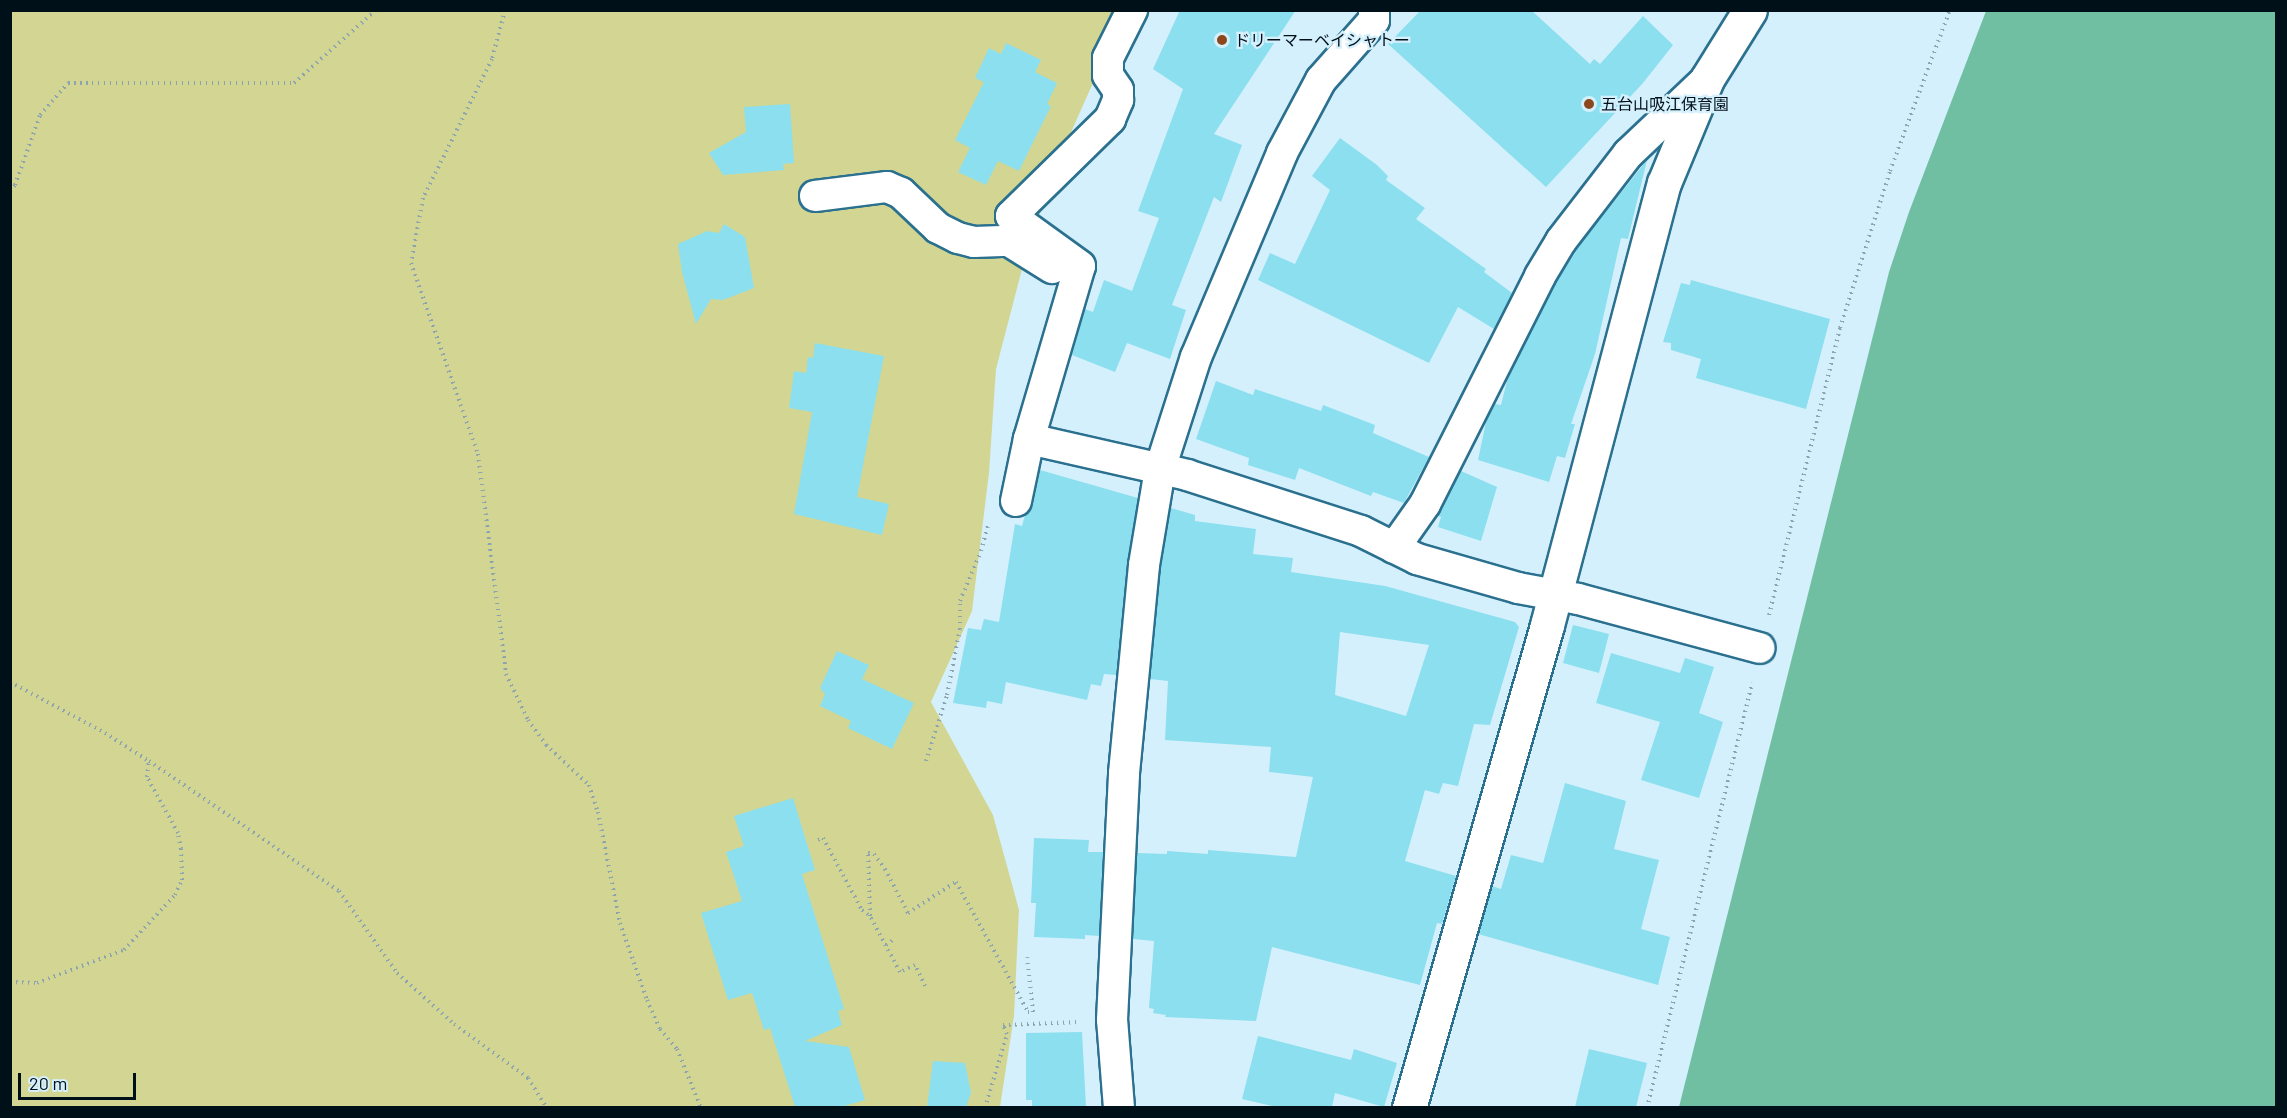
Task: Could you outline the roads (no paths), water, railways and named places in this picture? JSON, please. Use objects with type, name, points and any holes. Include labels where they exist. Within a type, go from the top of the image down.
[{"type":"street","points":[[1016,501],[1029,439],[1080,266],[1011,216],[1110,119],[1118,100],[1118,90],[1108,75],[1108,58],[1132,10]]},
{"type":"street","points":[[1119,1107],[1112,1020],[1129,714],[1144,565],[1160,469],[1197,357],[1282,153],[1321,80],[1374,20],[1374,10]]},
{"type":"street","points":[[1409,1107],[1555,595],[1664,183],[1707,80],[1750,10]]},
{"type":"street","points":[[1394,548],[1425,504],[1540,276],[1561,241],[1628,154],[1707,80]]},
{"type":"street","points":[[815,196],[887,187],[901,193],[938,228],[958,238],[974,242],[1009,241],[1075,283]]},
{"type":"street","points":[[1029,439],[1160,469],[1361,531],[1417,559],[1518,588],[1578,598],[1760,648]]},
{"type":"place","name":"ドリーマーベイシャトー","points":[[1222,40]]},
{"type":"place","name":"五台山吸江保育園","points":[[1589,104]]}]
